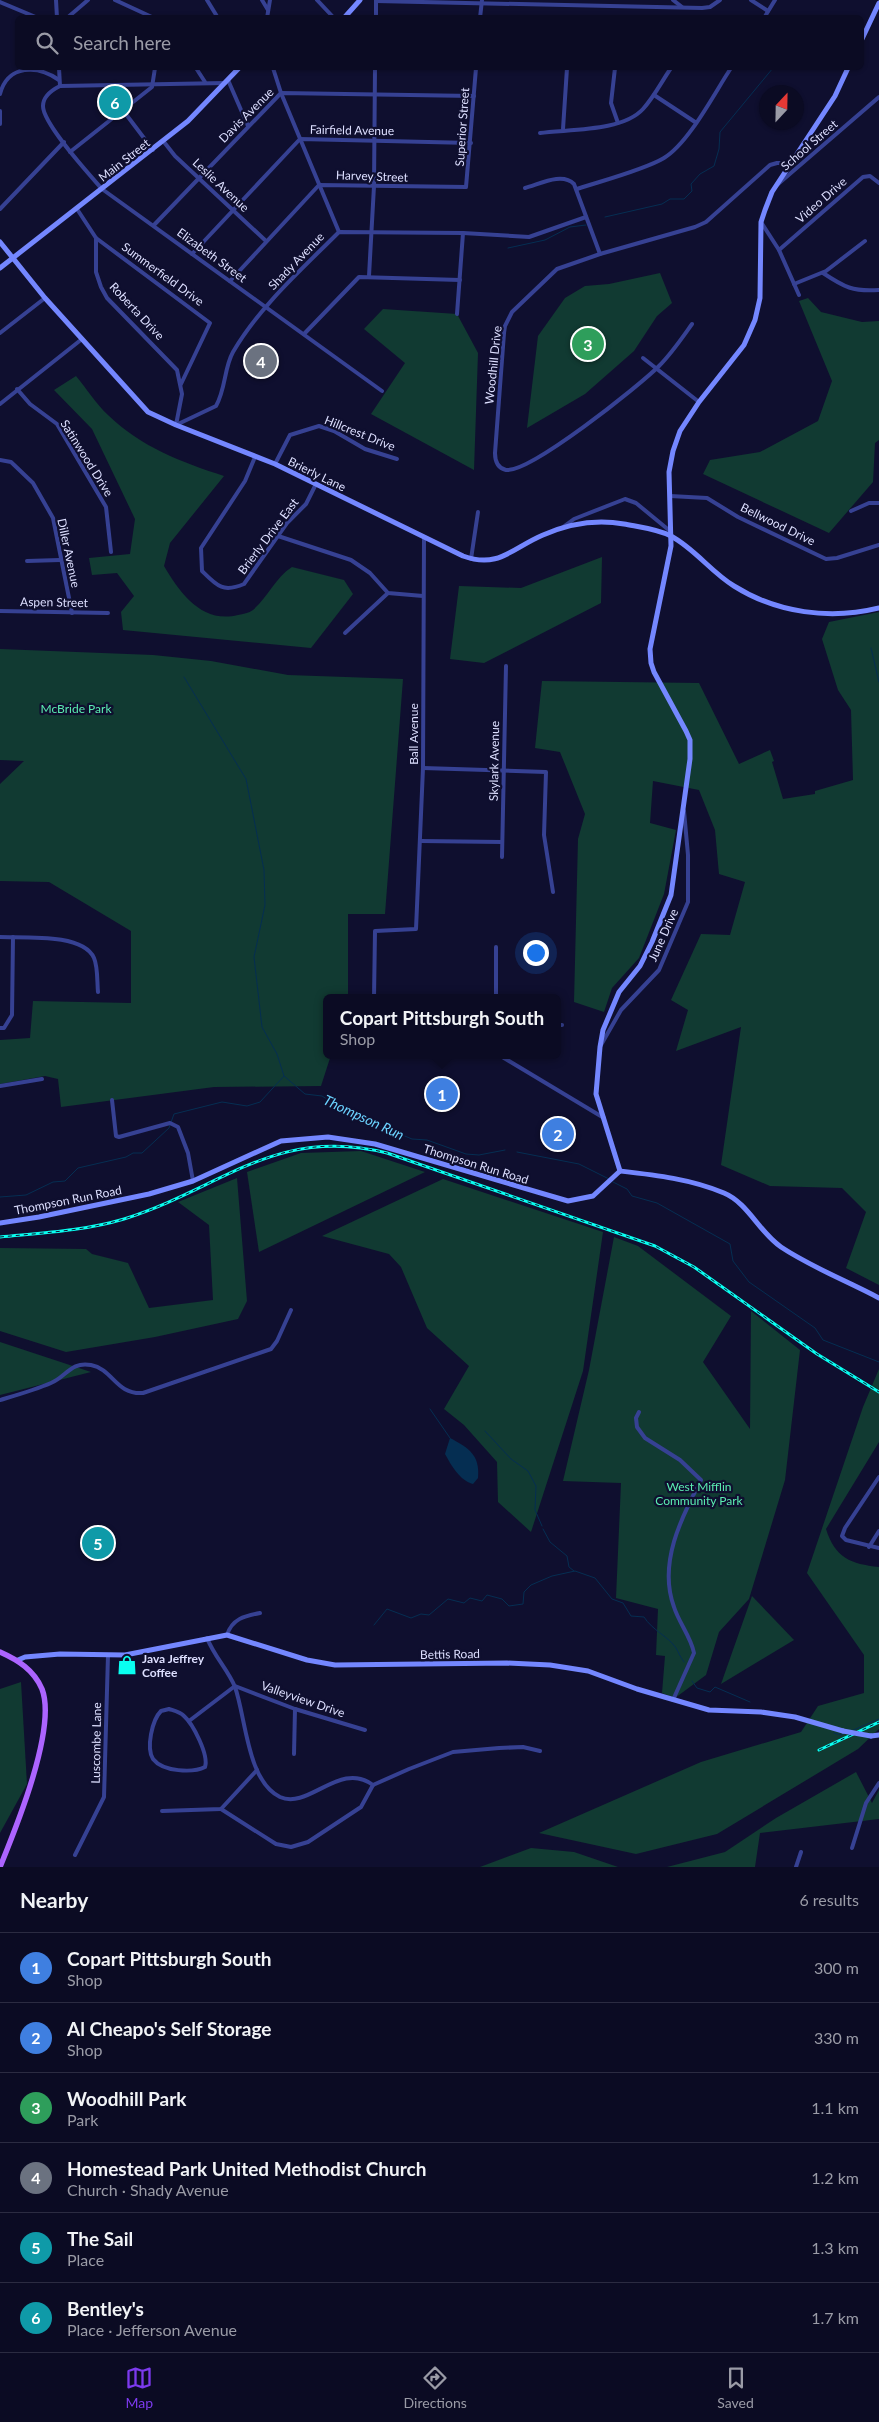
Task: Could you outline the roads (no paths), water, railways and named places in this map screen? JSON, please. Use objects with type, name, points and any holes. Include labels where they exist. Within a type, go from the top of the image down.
[{"type":"main road","points":[[0,1652],[18,1660],[35,1677],[41,1688],[46,1717],[25,1804],[0,1867]]},
{"type":"street","points":[[56,0],[57,15]]},
{"type":"street","points":[[70,15],[88,0]]},
{"type":"street","points":[[115,0],[148,15]]},
{"type":"street","points":[[208,0],[216,15]]},
{"type":"street","points":[[262,0],[268,10]]},
{"type":"street","points":[[267,15],[270,0]]},
{"type":"street","points":[[317,0],[331,15]]},
{"type":"street","points":[[347,15],[360,0]]},
{"type":"street","points":[[376,15],[376,0],[528,2],[574,6],[710,7],[720,0]]},
{"type":"street","points":[[574,0],[574,6]]},
{"type":"street","points":[[621,0],[621,6]]},
{"type":"street","points":[[673,0],[682,7]]},
{"type":"street","points":[[751,0],[768,11]]},
{"type":"street","points":[[766,15],[775,0]]},
{"type":"street","points":[[0,2],[31,15]]},
{"type":"street","points":[[480,15],[482,2]]},
{"type":"street","points":[[864,35],[879,3]]},
{"type":"street","points":[[0,94],[8,79],[23,70]]},
{"type":"street","points":[[42,70],[59,80]]},
{"type":"street","points":[[59,70],[60,86],[226,81],[248,126]]},
{"type":"street","points":[[70,152],[153,84],[155,70]]},
{"type":"street","points":[[197,70],[205,82]]},
{"type":"street","name":"Main Street","points":[[0,268],[188,122],[237,70]]},
{"type":"street","points":[[274,70],[281,93],[339,232]]},
{"type":"street","points":[[369,276],[374,186],[376,70]]},
{"type":"street","name":"Superior Street","points":[[466,187],[476,70]]},
{"type":"street","points":[[563,129],[567,70]]},
{"type":"street","points":[[615,70],[611,103],[618,122]]},
{"type":"street","points":[[540,133],[563,129],[593,130],[618,122],[642,110],[670,70]]},
{"type":"street","points":[[577,189],[664,158],[680,144],[730,70]]},
{"type":"street","points":[[847,70],[835,96],[776,186],[761,222],[762,274],[755,320],[738,355],[699,402],[680,431],[673,451],[669,472],[669,555],[650,648],[654,672],[690,740],[690,759],[684,811],[671,895],[640,966],[619,992],[603,1030],[596,1094],[620,1171],[697,1183],[726,1194],[745,1209],[763,1232],[781,1247],[879,1298]]},
{"type":"street","name":"Elizabeth Street","points":[[60,86],[44,98],[43,106],[46,117],[70,152],[102,189],[382,391]]},
{"type":"street","name":"Davis Avenue","points":[[154,225],[281,93],[474,96]]},
{"type":"street","points":[[654,95],[695,122]]},
{"type":"street","name":"School Street","points":[[776,186],[879,97]]},
{"type":"street","points":[[122,110],[153,150]]},
{"type":"street","points":[[0,111],[0,124]]},
{"type":"street","name":"Fairfield Avenue","points":[[192,254],[300,139],[471,143]]},
{"type":"street","points":[[0,209],[64,142]]},
{"type":"street","name":"Leslie Avenue","points":[[164,142],[175,156],[266,241]]},
{"type":"street","name":"Woodhill Drive","points":[[692,324],[656,368],[566,441],[512,469],[500,468],[495,461],[505,326],[509,318],[551,274],[600,254],[706,222],[770,165],[790,163]]},
{"type":"street","name":"Video Drive","points":[[779,250],[863,177],[870,176],[879,183]]},
{"type":"street","points":[[525,188],[565,178],[574,184],[600,254]]},
{"type":"street","name":"Harvey Street","points":[[230,281],[319,185],[466,187]]},
{"type":"street","points":[[77,208],[96,238]]},
{"type":"street","name":"Shady Avenue","points":[[176,426],[216,406],[225,386],[228,362],[250,327],[266,306],[339,232],[463,233],[529,237],[586,217]]},
{"type":"street","points":[[761,222],[779,250],[799,296]]},
{"type":"street","points":[[457,314],[463,233]]},
{"type":"street","name":"Summerfield Drive","points":[[96,238],[210,323],[181,384]]},
{"type":"street","name":"Roberta Drive","points":[[96,238],[96,272],[107,298],[177,370],[181,384]]},
{"type":"street","name":"Brierly Lane","points":[[0,242],[45,298],[140,405],[157,417],[275,464],[424,539],[471,559],[491,561],[501,558],[542,535],[592,522],[615,522],[670,533]]},
{"type":"street","points":[[794,284],[823,272],[865,242]]},
{"type":"street","points":[[823,272],[845,288],[864,291],[879,290]]},
{"type":"street","points":[[304,334],[359,277],[460,280]]},
{"type":"street","points":[[0,333],[45,298]]},
{"type":"street","points":[[0,404],[82,339]]},
{"type":"street","points":[[643,358],[699,402]]},
{"type":"street","points":[[176,426],[182,394],[181,384]]},
{"type":"street","name":"Satinwood Drive","points":[[17,389],[30,404],[57,424],[106,507],[111,552]]},
{"type":"street","name":"Hillcrest Drive","points":[[275,464],[290,435],[319,426],[334,431],[365,449],[397,459]]},
{"type":"street","name":"Brierly Drive East","points":[[255,457],[245,481],[201,548],[202,571],[218,587],[233,589],[244,584],[287,523],[306,504],[316,484]]},
{"type":"street","name":"Diller Avenue","points":[[0,460],[11,462],[33,482],[53,518],[72,612]]},
{"type":"street","name":"Bellwood Drive","points":[[670,496],[707,498],[738,517],[826,559],[837,558],[879,545]]},
{"type":"street","points":[[563,528],[574,519],[625,499],[636,503],[726,580],[759,599],[810,613],[843,614],[879,608]]},
{"type":"street","points":[[851,511],[869,503],[879,503]]},
{"type":"street","points":[[471,559],[478,512]]},
{"type":"street","points":[[278,536],[350,560],[370,573],[388,593],[423,596]]},
{"type":"street","name":"Ball Avenue","points":[[374,994],[375,931],[416,929],[423,768],[424,539]]},
{"type":"street","points":[[27,561],[60,560]]},
{"type":"street","points":[[344,633],[388,593]]},
{"type":"street","name":"Aspen Street","points":[[0,611],[108,614]]},
{"type":"street","name":"Skylark Avenue","points":[[502,857],[506,666]]},
{"type":"street","points":[[423,768],[503,769],[546,772],[544,835],[553,892]]},
{"type":"street","name":"June Drive","points":[[600,1047],[621,1010],[659,970],[688,902],[688,855],[684,811]]},
{"type":"street","points":[[421,841],[502,842]]},
{"type":"street","points":[[0,937],[66,940],[87,948],[95,959],[98,992]]},
{"type":"street","points":[[2,1028],[12,1015],[14,938]]},
{"type":"street","points":[[496,947],[496,994]]},
{"type":"street","points":[[506,1059],[604,1118]]},
{"type":"street","points":[[0,1086],[42,1079]]},
{"type":"street","points":[[112,1100],[116,1136],[119,1137],[172,1124],[178,1127],[188,1152],[193,1181]]},
{"type":"street","name":"Thompson Run Road","points":[[0,1223],[39,1217],[149,1194],[193,1181],[281,1141],[328,1137],[375,1144],[568,1202],[593,1196],[620,1171]]},
{"type":"street","points":[[0,1400],[53,1382],[66,1370],[89,1364],[99,1368],[126,1391],[144,1393],[271,1349],[277,1341],[291,1310]]},
{"type":"street","points":[[639,1412],[636,1418],[640,1433],[680,1460],[701,1480],[686,1509],[668,1566],[673,1606],[694,1653],[673,1700]]},
{"type":"street","points":[[879,1477],[845,1528],[842,1536],[846,1540],[879,1548]]},
{"type":"street","points":[[869,1547],[879,1531]]},
{"type":"street","points":[[228,1635],[234,1623],[247,1615],[260,1613]]},
{"type":"street","name":"Bettis Road","points":[[18,1660],[26,1657],[60,1654],[108,1655],[137,1653],[228,1635],[307,1660],[335,1666],[507,1664],[573,1668],[709,1710],[761,1712],[795,1717],[843,1731],[871,1736],[879,1735]]},
{"type":"street","points":[[208,1638],[211,1649],[234,1686],[257,1770],[266,1786],[281,1797],[291,1799],[300,1798],[332,1782],[354,1778],[374,1784]]},
{"type":"street","name":"Luscombe Lane","points":[[75,1855],[104,1797],[108,1655]]},
{"type":"street","points":[[189,1721],[234,1686]]},
{"type":"street","name":"Valleyview Drive","points":[[234,1686],[294,1709],[365,1730]]},
{"type":"street","points":[[169,1709],[181,1713],[189,1721],[206,1755],[208,1761],[206,1767],[199,1770],[185,1770],[161,1765],[154,1759],[151,1752],[151,1727],[161,1711],[169,1709]]},
{"type":"street","points":[[294,1709],[294,1754]]},
{"type":"street","points":[[162,1811],[221,1809],[276,1844],[291,1847],[308,1842],[360,1807],[374,1784],[453,1752],[523,1748],[540,1751]]},
{"type":"street","points":[[221,1809],[257,1770]]},
{"type":"street","points":[[852,1848],[866,1804],[879,1783]]},
{"type":"street","points":[[796,1867],[801,1852]]},
{"type":"water","points":[[450,1438],[468,1449],[475,1458],[478,1478],[473,1484],[460,1476],[445,1454]]},
{"type":"waterway","points":[[605,217],[662,204],[670,199],[684,199],[692,191],[691,184],[700,174],[714,166],[719,149],[720,132],[771,70]]},
{"type":"waterway","points":[[508,248],[545,240],[570,227],[586,225]]},
{"type":"waterway","points":[[871,648],[879,682]]},
{"type":"waterway","points":[[184,677],[246,779],[264,870],[265,905],[254,957],[262,1027],[277,1054],[284,1076]]},
{"type":"waterway","name":"Thompson Run","points":[[0,1197],[26,1195],[53,1182],[65,1181],[78,1168],[126,1157],[133,1153],[142,1153],[169,1128],[174,1114],[222,1102],[247,1106],[260,1102],[284,1076],[305,1094],[322,1096],[332,1102],[349,1107],[366,1120],[412,1139],[427,1140],[466,1154],[479,1155],[505,1150]]},
{"type":"waterway","name":"Thompson Run","points":[[517,1152],[579,1164],[609,1179]]},
{"type":"waterway","name":"Thompson Run","points":[[613,1182],[627,1189],[632,1196],[657,1203],[730,1244],[733,1261],[749,1282],[815,1328],[823,1340],[879,1362]]},
{"type":"waterway","points":[[430,1409],[450,1438]]},
{"type":"waterway","points":[[485,1431],[511,1459],[528,1471],[536,1486],[535,1510],[542,1526]]},
{"type":"waterway","points":[[543,1529],[550,1542],[567,1556],[569,1567],[574,1571]]},
{"type":"waterway","points":[[374,1625],[387,1609],[411,1618],[421,1614],[429,1615],[448,1599],[464,1603],[470,1598],[482,1601],[487,1595],[502,1599],[509,1606],[523,1604],[524,1592],[531,1585],[552,1576],[575,1571],[595,1578],[612,1599],[623,1603],[631,1616],[644,1617],[651,1626],[673,1644],[684,1662]]},
{"type":"waterway","points":[[692,1681],[697,1688],[710,1692],[715,1687],[750,1702]]},
{"type":"waterway","points":[[851,1731],[879,1719]]},
{"type":"waterway","points":[[834,1733],[841,1735],[845,1733]]},
{"type":"railway","points":[[0,1237],[78,1229],[124,1219],[159,1206],[250,1164],[281,1154],[313,1147],[348,1147],[387,1153],[655,1246],[694,1267],[817,1354],[879,1392]]},
{"type":"railway","points":[[819,1750],[879,1722]]},
{"type":"place","name":"Bentley's","points":[[115,102]]},
{"type":"place","name":"Woodhill Park","points":[[588,344]]},
{"type":"place","name":"Homestead Park United Methodist Church","points":[[261,361]]},
{"type":"place","name":"Copart Pittsburgh South","points":[[442,1094]]},
{"type":"place","name":"Al Cheapo's Self Storage","points":[[558,1134]]},
{"type":"place","name":"The Sail","points":[[98,1543]]},
{"type":"place","name":"Java Jeffrey Coffee","points":[[127,1665]]},
{"type":"park label","name":"McBride Park","points":[[76,708]]},
{"type":"park label","name":"West Mifflin Community Park","points":[[699,1493]]}]
